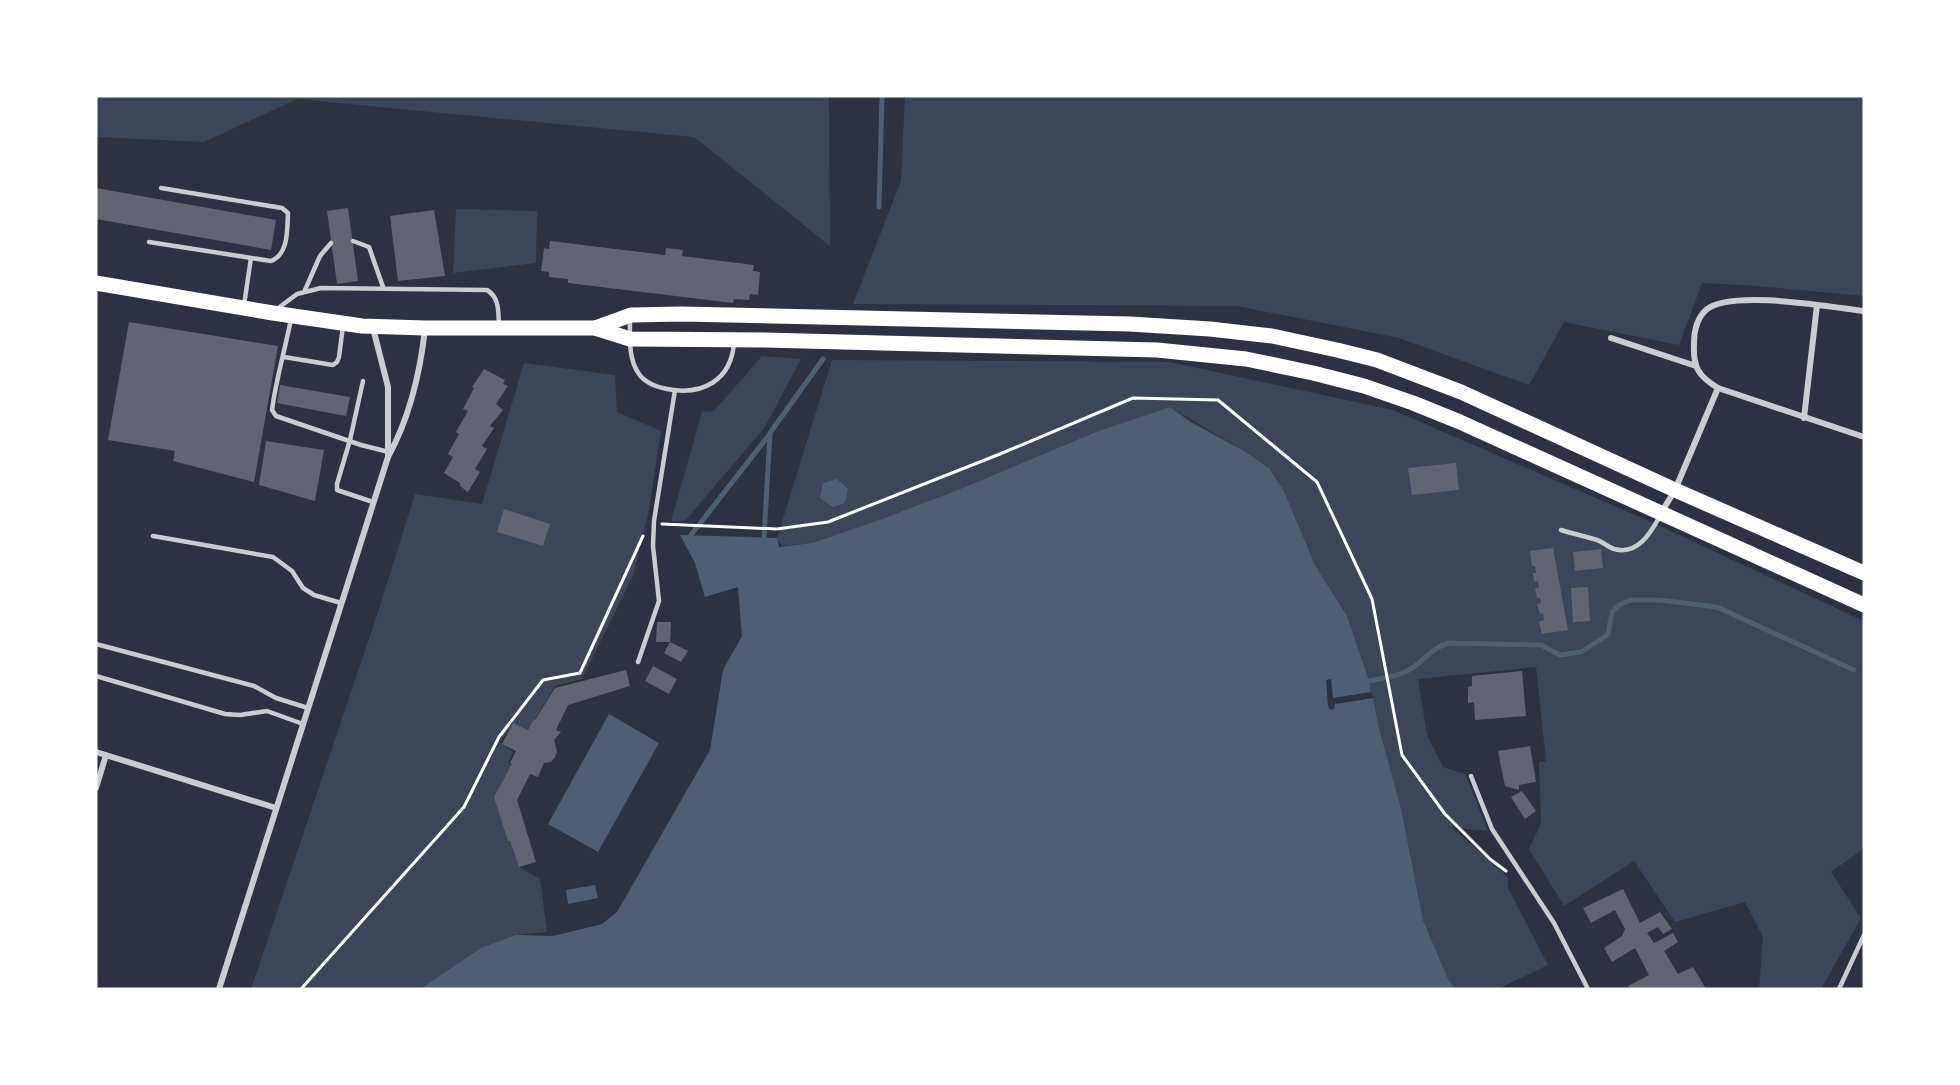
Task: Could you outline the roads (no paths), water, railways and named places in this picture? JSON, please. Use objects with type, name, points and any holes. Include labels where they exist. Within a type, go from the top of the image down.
[{"type":"main road","points":[[96,283],[291,316],[372,326],[595,328],[630,339],[1157,350],[1246,359],[1313,373],[1413,403],[1460,422],[1864,605]]},
{"type":"main road","points":[[595,328],[630,315],[1130,324],[1272,336],[1377,360],[1461,392],[1864,573]]},
{"type":"street","points":[[1864,311],[1817,305],[1752,300],[1734,301],[1714,305],[1705,311],[1696,325],[1694,335],[1696,366],[1706,381],[1718,388],[1864,437]]},
{"type":"street","points":[[1804,418],[1817,305]]},
{"type":"street","points":[[372,326],[388,387],[389,454]]},
{"type":"street","points":[[219,989],[373,502],[389,454],[400,435],[409,410],[422,354],[425,328]]},
{"type":"street","points":[[1611,338],[1696,366]]},
{"type":"street","points":[[1661,513],[1675,490],[1718,388]]},
{"type":"street","points":[[96,752],[276,808]]},
{"type":"street","points":[[96,788],[106,755]]},
{"type":"lane","points":[[149,242],[271,261],[281,254],[285,243],[288,213],[285,210],[161,188]]},
{"type":"lane","points":[[353,241],[369,247],[383,287]]},
{"type":"lane","points":[[305,290],[320,256],[331,243]]},
{"type":"lane","points":[[244,308],[251,258]]},
{"type":"lane","points":[[273,313],[290,298],[305,290],[321,288],[487,290],[496,300],[499,328]]},
{"type":"lane","points":[[630,315],[632,360],[639,375],[648,383],[658,387],[675,390],[704,387],[721,376],[731,363],[734,340]]},
{"type":"lane","points":[[291,316],[284,357],[277,374],[272,410],[276,416],[389,454]]},
{"type":"lane","points":[[284,357],[333,365],[339,357],[343,324]]},
{"type":"lane","points":[[363,381],[337,490],[373,502]]},
{"type":"lane","points":[[638,662],[658,601],[653,546],[654,521],[675,390]]},
{"type":"lane","points":[[1561,530],[1595,539],[1612,548],[1626,550],[1641,543],[1648,536],[1661,513]]},
{"type":"lane","points":[[153,536],[273,557],[292,571],[303,588],[314,595],[341,603]]},
{"type":"lane","points":[[96,644],[254,686],[276,698],[308,708]]},
{"type":"lane","points":[[96,676],[225,714],[240,715],[267,711],[303,724]]},
{"type":"lane","points":[[1471,776],[1492,829],[1554,922],[1588,989]]},
{"type":"lane","points":[[1839,989],[1864,935]]},
{"type":"waterway","points":[[879,207],[882,96]]},
{"type":"waterway","points":[[764,538],[770,433],[823,359]]},
{"type":"waterway","points":[[691,535],[769,435]]},
{"type":"waterway","points":[[1369,681],[1407,671],[1436,649],[1448,643],[1541,645],[1560,655],[1581,652],[1608,634],[1612,612],[1619,605],[1630,600],[1659,600],[1717,607],[1854,670]]}]
